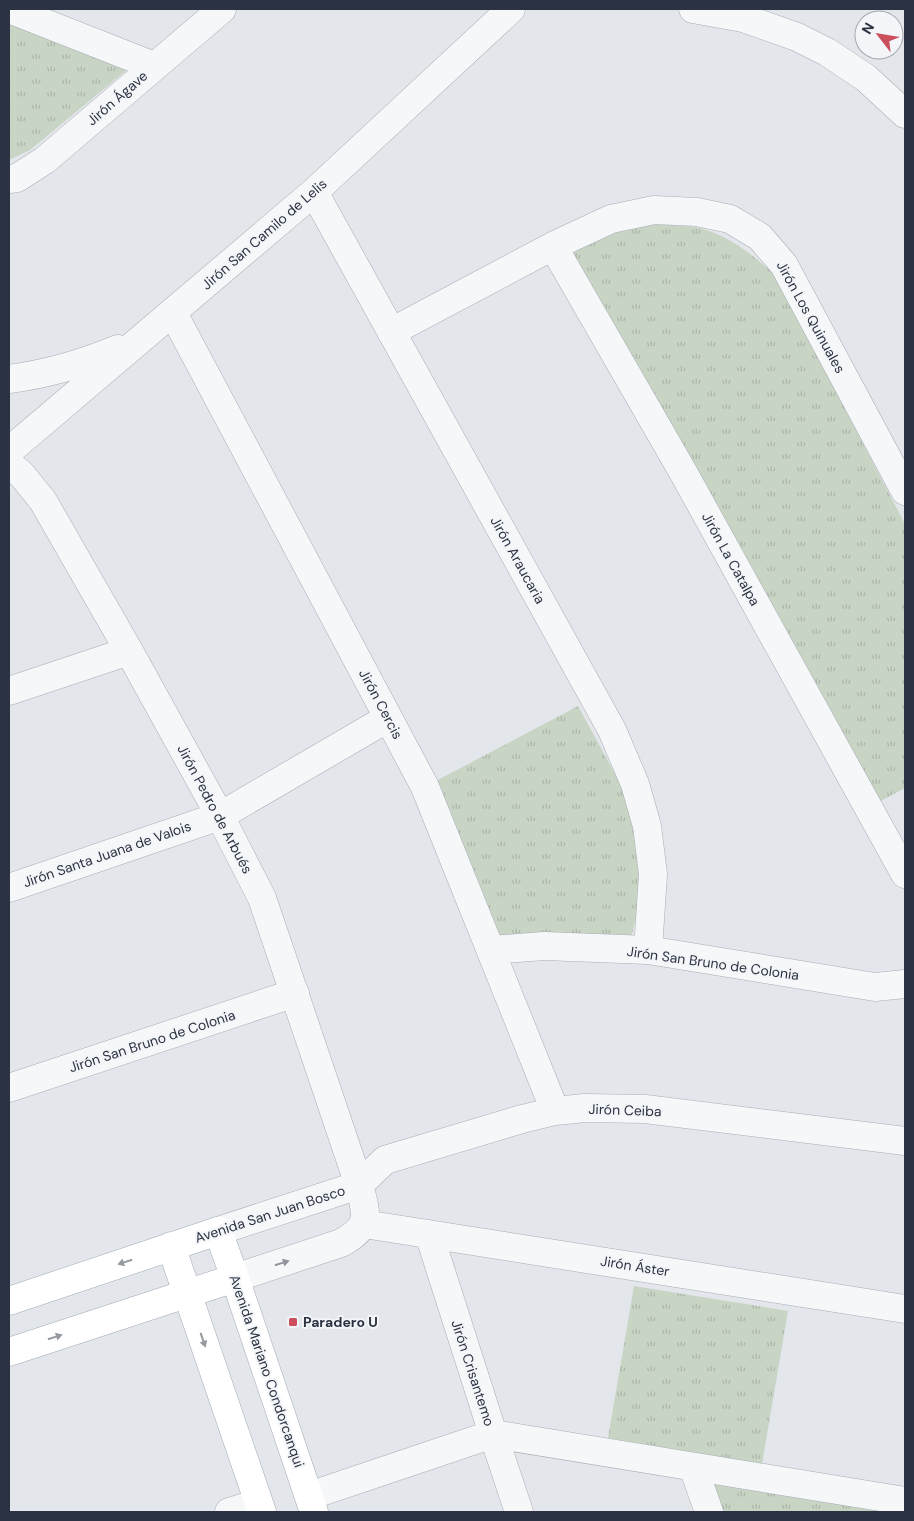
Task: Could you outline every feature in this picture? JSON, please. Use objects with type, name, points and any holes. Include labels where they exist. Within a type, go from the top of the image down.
[{"type":"main road","name":"Avenida San Juan Bosco","points":[[9,1301],[218,1231]]},
{"type":"main road","name":"Avenida Mariano Condorcanqui","points":[[218,1231],[236,1278],[311,1504]]},
{"type":"main road","points":[[171,1246],[260,1508]]},
{"type":"main road","points":[[9,1352],[236,1278]]},
{"type":"street","points":[[9,9],[154,66]]},
{"type":"street","name":"Jirón Ágave","points":[[9,180],[17,178],[45,160],[222,9]]},
{"type":"street","name":"Jirón San Camilo de Lelis","points":[[9,451],[314,192],[511,9]]},
{"type":"street","points":[[693,9],[743,18],[797,37],[827,52],[866,78],[905,114]]},
{"type":"street","name":"Jirón Araucaria","points":[[314,192],[612,730],[636,784],[647,826],[653,874],[648,950]]},
{"type":"street","name":"Jirón Los Quinuales","points":[[392,332],[553,246],[611,218],[654,210],[697,212],[730,220],[760,237],[784,265],[905,491]]},
{"type":"street","name":"Jirón La Catalpa","points":[[553,246],[901,857]]},
{"type":"street","name":"Jirón Cercis","points":[[173,313],[424,787],[555,1111]]},
{"type":"street","points":[[9,379],[36,376],[90,361],[141,339]]},
{"type":"street","name":"Jirón Pedro de Arbués","points":[[9,464],[22,475],[43,501],[129,651],[220,816],[262,898],[360,1185]]},
{"type":"street","points":[[9,691],[129,651]]},
{"type":"street","name":"Jirón Santa Juana de Valois","points":[[9,888],[220,816],[388,718]]},
{"type":"street","name":"Jirón San Bruno de Colonia","points":[[491,950],[544,946],[648,950],[875,987],[905,984]]},
{"type":"street","name":"Jirón San Bruno de Colonia","points":[[9,1088],[295,993]]},
{"type":"street","name":"Jirón Ceiba","points":[[360,1185],[385,1160],[522,1119],[555,1111],[585,1108],[644,1109],[905,1141]]},
{"type":"street","name":"Avenida San Juan Bosco","points":[[218,1231],[360,1185],[366,1215],[364,1224]]},
{"type":"street","points":[[236,1278],[341,1243],[352,1237],[364,1224]]},
{"type":"street","name":"Jirón Áster","points":[[364,1224],[905,1309]]},
{"type":"street","name":"Jirón Crisantemo","points":[[429,1234],[492,1434],[519,1512]]},
{"type":"street","points":[[311,1504],[492,1434],[905,1502]]},
{"type":"street","points":[[693,1467],[709,1512]]},
{"type":"street","points":[[229,1512],[260,1508]]},
{"type":"green space","points":[[9,23],[128,69],[30,150],[9,160]]},
{"type":"green space","points":[[644,224],[685,226],[710,231],[740,247],[775,275],[905,524],[905,788],[879,802],[573,252],[620,228]]},
{"type":"green space","points":[[578,706],[620,783],[634,828],[641,875],[637,914],[631,938],[499,942],[436,781]]},
{"type":"green space","points":[[634,1286],[788,1311],[762,1464],[608,1438]]},
{"type":"green space","points":[[713,1483],[892,1512],[723,1512]]},
{"type":"place","name":"Paradero U","points":[[293,1322]]}]
